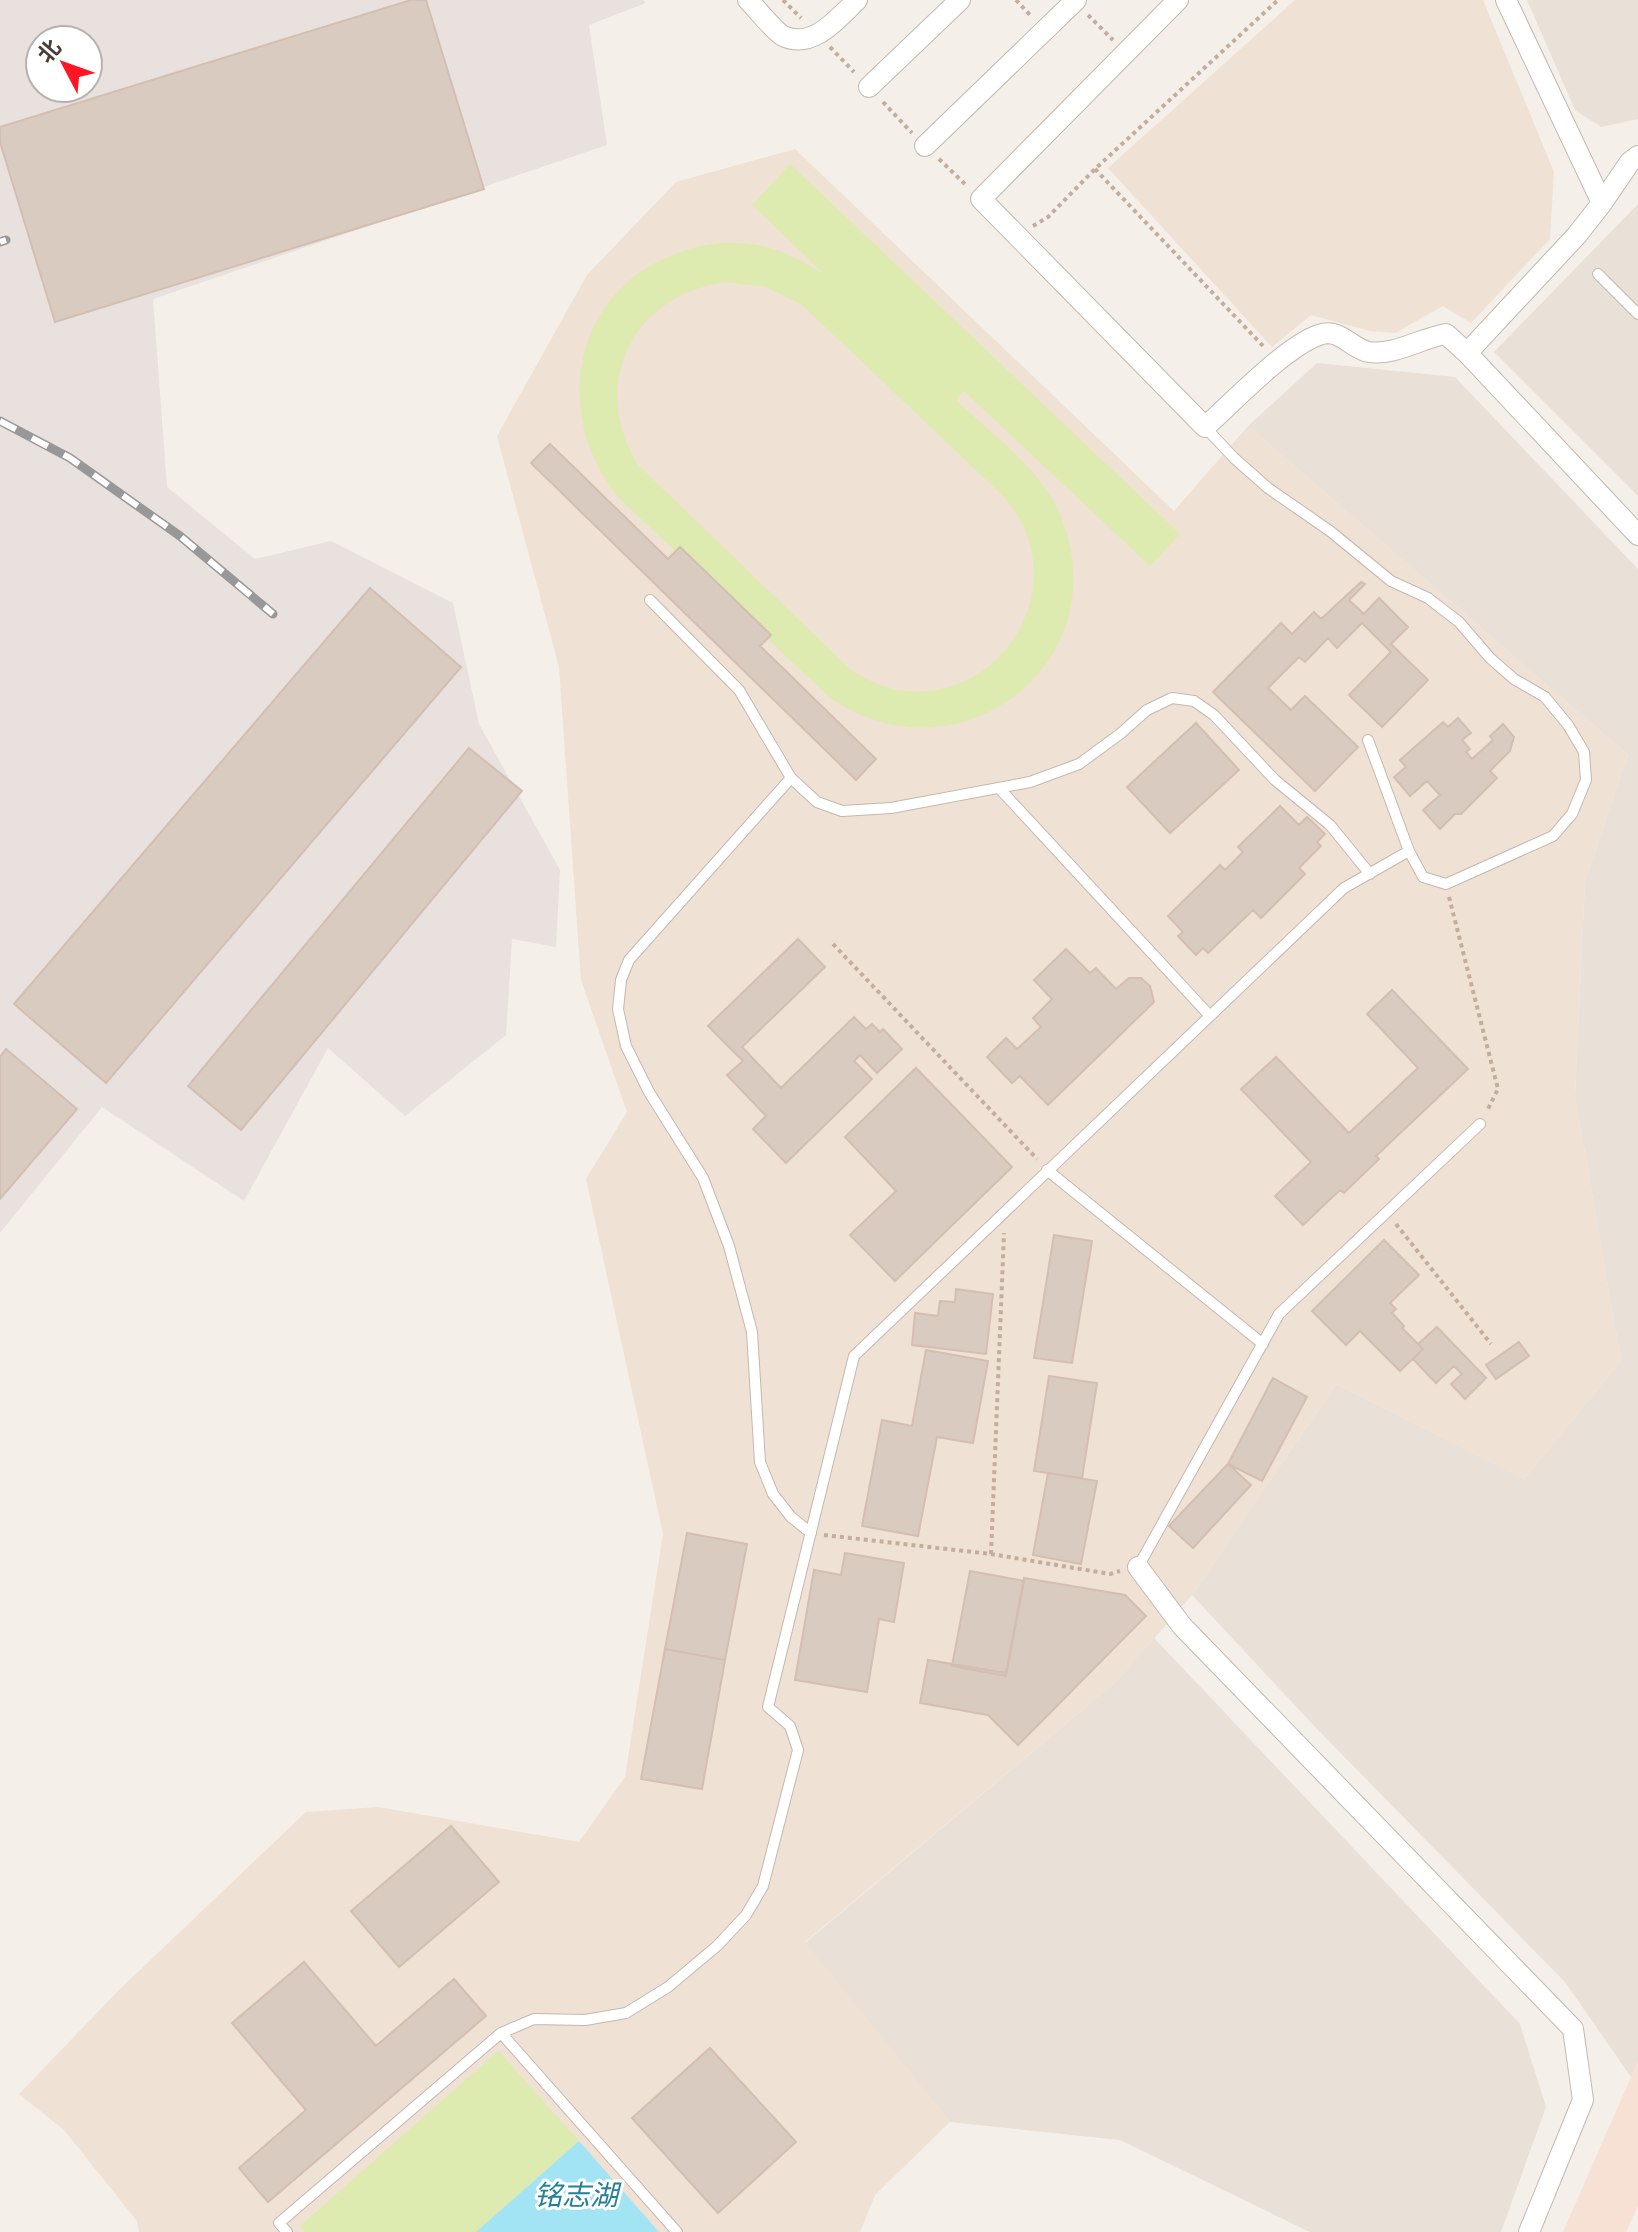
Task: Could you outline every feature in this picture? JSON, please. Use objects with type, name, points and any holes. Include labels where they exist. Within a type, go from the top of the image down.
[{"type":"street","points":[[748,0],[783,36],[807,39],[857,0]]},
{"type":"street","points":[[869,87],[960,0]]},
{"type":"street","points":[[1178,0],[981,199],[1205,427],[1295,347],[1321,333],[1339,335],[1368,352],[1396,350],[1427,337],[1446,334],[1638,535]]},
{"type":"street","points":[[1506,0],[1602,203]]},
{"type":"street","points":[[925,146],[1076,1]]},
{"type":"street","points":[[1467,353],[1577,235],[1630,162],[1638,156]]},
{"type":"street","points":[[1138,1567],[1182,1626],[1573,2029],[1583,2100],[1529,2232]]},
{"type":"lane","points":[[1598,274],[1638,314]]},
{"type":"lane","points":[[1205,427],[1268,488],[1330,531],[1391,581],[1428,598],[1459,622],[1490,658],[1514,679],[1545,697],[1568,725],[1584,752],[1586,780],[1572,814],[1553,836],[1446,884],[1423,877],[1409,851],[1368,740]]},
{"type":"lane","points":[[650,600],[739,690],[791,778],[817,802],[842,811],[891,808],[1030,782],[1079,764],[1147,710],[1172,698],[1194,701],[1214,715],[1275,780],[1330,825],[1370,874]]},
{"type":"lane","points":[[791,778],[629,960],[621,980],[618,1009],[626,1046],[649,1092],[703,1178],[729,1246],[752,1332],[760,1462],[773,1494],[791,1517],[811,1533]]},
{"type":"lane","points":[[999,788],[1210,1016]]},
{"type":"lane","points":[[287,2232],[279,2223],[501,2033],[534,2019],[585,2020],[626,2013],[668,1987],[717,1946],[746,1915],[763,1886],[793,1776],[798,1750],[790,1726],[768,1707],[854,1356],[1344,888],[1409,851]]},
{"type":"lane","points":[[1138,1567],[1279,1314],[1480,1124]]},
{"type":"lane","points":[[1047,1170],[1263,1344]]},
{"type":"lane","points":[[501,2033],[677,2232]]},
{"type":"path","points":[[1018,236],[1048,217],[1095,169],[1278,0]]},
{"type":"path","points":[[1076,1],[1126,53]]},
{"type":"path","points":[[817,34],[981,199]]},
{"type":"path","points":[[1095,169],[1278,362]]},
{"type":"path","points":[[1446,884],[1498,1089],[1480,1124]]},
{"type":"path","points":[[833,944],[1047,1170]]},
{"type":"path","points":[[991,1554],[1005,1211]]},
{"type":"path","points":[[1387,1212],[1491,1344]]},
{"type":"path","points":[[811,1533],[991,1554],[1110,1574],[1138,1567]]},
{"type":"shaded area","points":[[0,0],[643,0],[646,3],[589,25],[607,145],[153,299],[167,487],[255,559],[331,541],[453,603],[479,724],[560,870],[556,947],[512,939],[506,1035],[405,1116],[328,1048],[244,1201],[102,1107],[0,1233]]},
{"type":"shaded area","points":[[1295,0],[1483,0],[1554,172],[1550,239],[1471,323],[1443,306],[1395,333],[1370,331],[1311,315],[1272,347],[1108,168]]},
{"type":"shaded area","points":[[1527,0],[1638,0],[1638,119],[1601,127],[1575,110]]},
{"type":"shaded area","points":[[795,149],[1174,511],[1248,426],[1628,755],[1585,881],[1575,1096],[1621,1361],[1524,1479],[1336,1384],[1192,1595],[1118,1680],[805,1942],[950,2122],[875,2195],[860,2232],[139,2232],[137,2221],[64,2130],[19,2094],[118,1991],[306,1812],[378,1807],[579,1842],[625,1777],[663,1534],[586,1179],[627,1112],[581,980],[559,667],[497,436],[587,275],[676,182]]},
{"type":"shaded area","points":[[1638,204],[1638,496],[1494,352]]},
{"type":"shaded area","points":[[1317,363],[1455,377],[1638,569],[1638,2061],[1631,2077],[1565,1982],[1318,1730],[1192,1595],[1336,1384],[1524,1479],[1621,1361],[1575,1096],[1585,881],[1628,755],[1248,426]]},
{"type":"shaded area","points":[[1154,1638],[1520,2024],[1546,2107],[1501,2232],[1310,2232],[1120,2140],[950,2122],[805,1943],[1118,1680]]},
{"type":"shaded area","points":[[1638,2061],[1638,2206],[1626,2232],[1563,2232]]},
{"type":"green space","points":[[790,164],[1180,534],[1150,566],[964,391],[956,400],[1029,468],[1053,500],[1061,517],[1073,571],[1068,620],[1047,662],[1015,696],[974,718],[927,728],[878,721],[829,697],[620,499],[599,467],[585,433],[580,397],[582,362],[593,328],[612,298],[638,273],[683,251],[735,243],[775,250],[824,274],[752,205]],"holes":[[[727,282],[766,287],[802,305],[999,492],[1024,526],[1033,564],[1032,594],[1023,623],[1007,648],[986,669],[960,683],[930,691],[898,690],[852,671],[637,464],[623,433],[618,403],[620,374],[629,347],[645,323],[667,304],[694,290]]]},
{"type":"green space","points":[[498,2051],[579,2141],[476,2232],[306,2232],[300,2226]]},
{"type":"water","name":"铭志湖","points":[[579,2141],[659,2232],[476,2232]]},
{"type":"building","points":[[411,0],[426,0],[484,189],[55,322],[0,142],[0,127],[74,104],[104,104],[104,95]]},
{"type":"building","points":[[550,444],[668,559],[680,547],[771,635],[760,646],[876,759],[856,780],[531,463]]},
{"type":"building","points":[[1361,582],[1365,584],[1349,600],[1364,614],[1379,598],[1408,627],[1391,644],[1428,680],[1382,727],[1349,695],[1391,652],[1362,623],[1337,648],[1328,638],[1305,662],[1299,657],[1268,688],[1291,710],[1305,696],[1358,747],[1315,791],[1213,692],[1281,623],[1292,634],[1314,612],[1321,619]]},
{"type":"building","points":[[370,588],[461,667],[106,1083],[14,1004]]},
{"type":"building","points":[[1458,718],[1471,733],[1462,740],[1470,749],[1466,752],[1472,759],[1493,740],[1490,736],[1503,724],[1514,737],[1510,751],[1490,771],[1497,778],[1461,814],[1455,814],[1440,829],[1423,810],[1440,795],[1427,781],[1410,796],[1394,777],[1406,767],[1400,760],[1443,722],[1448,727]]},
{"type":"building","points":[[1196,723],[1239,770],[1170,833],[1127,787]]},
{"type":"building","points":[[469,748],[522,791],[241,1130],[188,1086]]},
{"type":"building","points":[[1280,806],[1299,825],[1307,817],[1325,834],[1317,842],[1321,846],[1299,868],[1305,874],[1261,918],[1253,910],[1208,953],[1203,948],[1196,955],[1178,936],[1183,932],[1168,916],[1220,865],[1225,870],[1243,852],[1238,847]]},
{"type":"building","points":[[798,939],[825,967],[742,1047],[781,1088],[854,1017],[866,1029],[872,1024],[880,1032],[883,1029],[902,1049],[877,1073],[860,1055],[854,1061],[872,1079],[786,1163],[753,1129],[766,1116],[727,1075],[743,1061],[708,1026]]},
{"type":"building","points":[[1066,949],[1090,973],[1096,968],[1116,989],[1129,978],[1141,978],[1150,986],[1154,1002],[1048,1105],[1020,1076],[1012,1083],[987,1057],[1006,1038],[1017,1049],[1041,1027],[1033,1018],[1052,999],[1034,980]]},
{"type":"building","points":[[1392,990],[1468,1069],[1376,1156],[1379,1159],[1344,1193],[1340,1190],[1303,1225],[1275,1196],[1311,1162],[1241,1089],[1276,1057],[1349,1133],[1418,1068],[1367,1014]]},
{"type":"building","points":[[6,1049],[77,1109],[0,1199],[0,1057]]},
{"type":"building","points":[[916,1068],[1012,1167],[895,1281],[850,1235],[896,1191],[845,1137]]},
{"type":"building","points":[[1054,1235],[1092,1241],[1072,1363],[1034,1358]]},
{"type":"building","points":[[1384,1240],[1419,1275],[1390,1303],[1396,1309],[1392,1313],[1404,1326],[1402,1328],[1423,1349],[1400,1371],[1360,1331],[1346,1345],[1312,1311]]},
{"type":"building","points":[[956,1289],[993,1294],[986,1354],[912,1345],[915,1313],[938,1316],[940,1301],[955,1302]]},
{"type":"building","points":[[1437,1327],[1486,1378],[1465,1399],[1451,1384],[1462,1374],[1454,1366],[1436,1383],[1413,1359],[1423,1349],[1418,1344]]},
{"type":"building","points":[[1519,1342],[1529,1356],[1496,1379],[1486,1365]]},
{"type":"building","points":[[926,1350],[988,1361],[973,1443],[937,1437],[918,1536],[862,1526],[882,1420],[912,1426]]},
{"type":"building","points":[[1049,1376],[1097,1383],[1082,1478],[1034,1471]]},
{"type":"building","points":[[1273,1378],[1307,1397],[1262,1481],[1228,1464]]},
{"type":"building","points":[[1228,1464],[1251,1485],[1193,1548],[1169,1526]]},
{"type":"building","points":[[1048,1473],[1097,1481],[1081,1564],[1033,1555]]},
{"type":"building","points":[[687,1533],[747,1544],[725,1660],[665,1649]]},
{"type":"building","points":[[845,1553],[904,1563],[894,1622],[879,1619],[867,1692],[795,1680],[814,1570],[841,1575]]},
{"type":"building","points":[[970,1571],[1024,1581],[1006,1676],[952,1666]]},
{"type":"building","points":[[1024,1578],[1125,1595],[1146,1616],[1018,1745],[988,1715],[920,1703],[928,1660],[1006,1673]]},
{"type":"building","points":[[665,1649],[725,1660],[702,1789],[641,1779]]},
{"type":"building","points":[[451,1826],[499,1882],[399,1967],[351,1911]]},
{"type":"building","points":[[304,1962],[376,2046],[454,1979],[486,2016],[268,2202],[239,2168],[306,2110],[232,2023]]},
{"type":"building","points":[[710,2048],[796,2142],[718,2213],[632,2118]]},
{"type":"railway","points":[[0,242],[6,240]]},
{"type":"railway","points":[[0,421],[70,458],[180,536],[273,614]]}]
